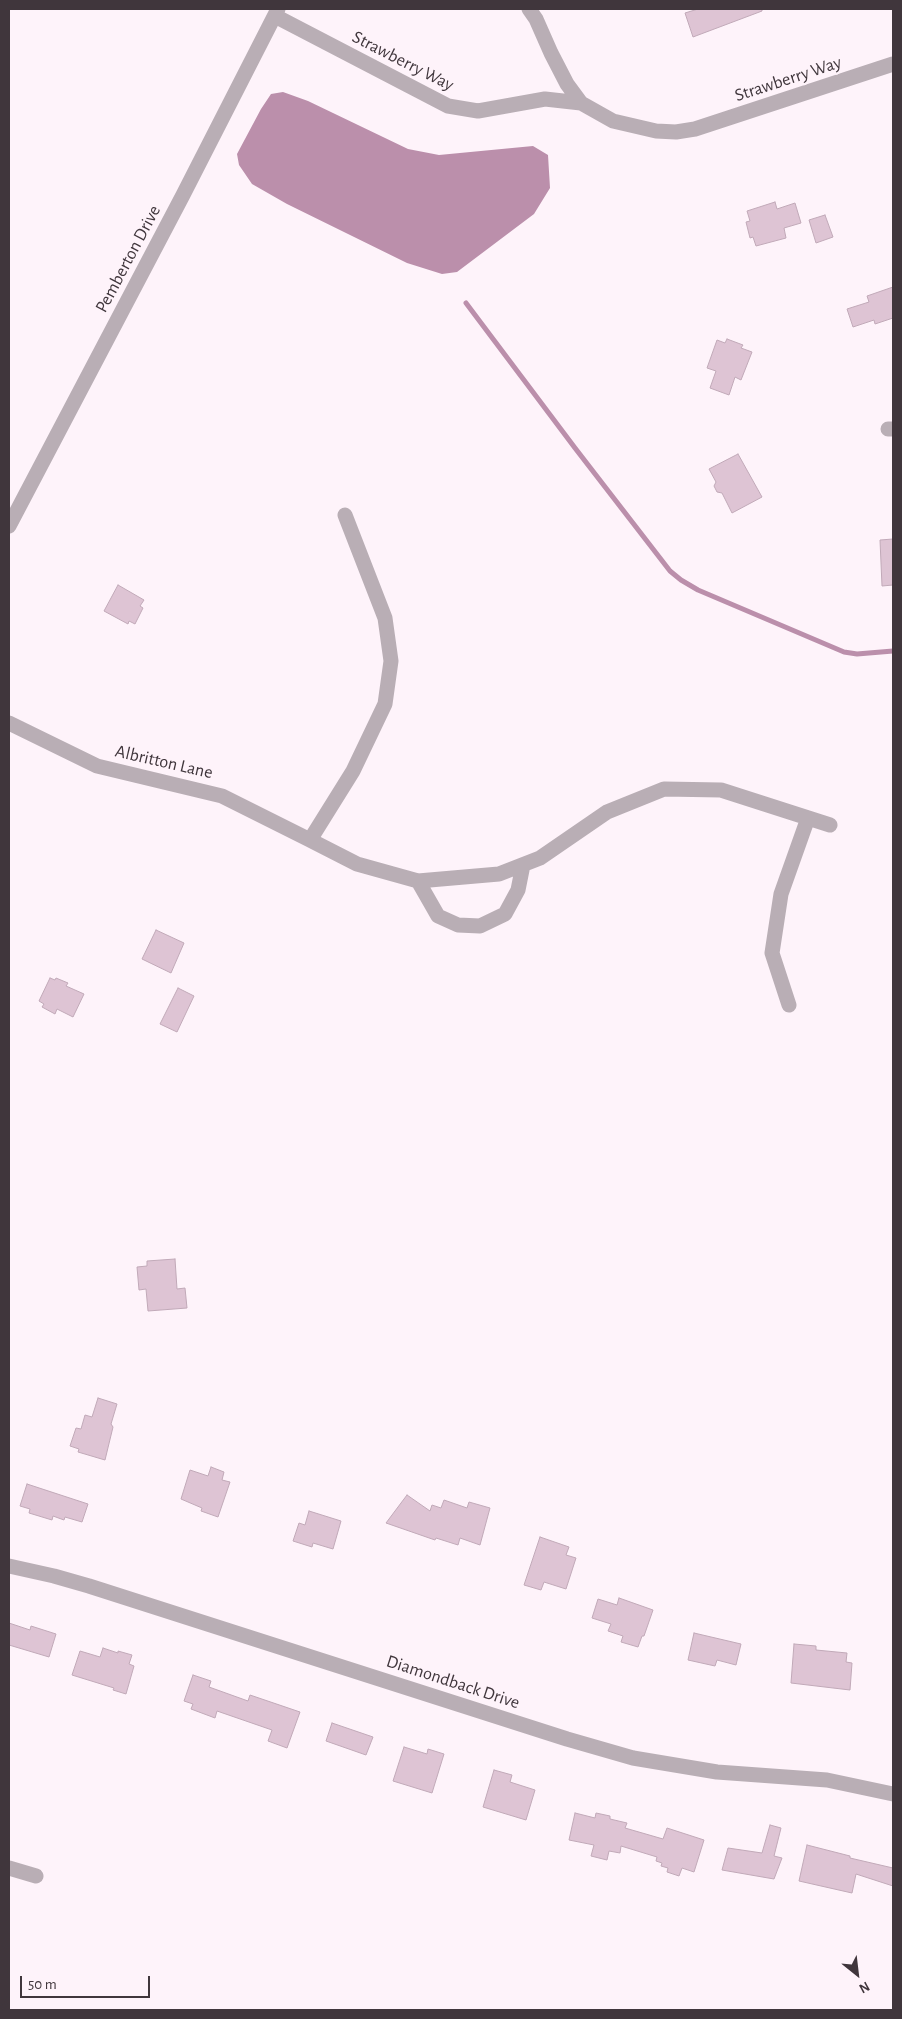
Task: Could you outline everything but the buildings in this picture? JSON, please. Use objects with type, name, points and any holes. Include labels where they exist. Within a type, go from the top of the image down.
[{"type":"street","name":"Strawberry Way","points":[[529,9],[536,19],[567,84],[580,103]]},
{"type":"street","name":"Strawberry Way","points":[[276,12],[448,106],[478,111],[545,99],[580,103],[613,121],[656,131],[676,132],[695,129],[893,64]]},
{"type":"street","name":"Pemberton Drive","points":[[9,526],[183,195],[276,12]]},
{"type":"street","points":[[310,840],[353,771],[384,704],[391,661],[385,618],[345,515]]},
{"type":"street","name":"Albritton Lane","points":[[9,723],[97,766],[222,796],[357,864],[418,881]]},
{"type":"street","points":[[523,865],[518,890],[505,914],[480,926],[458,925],[438,916],[418,881],[499,874],[540,858],[607,812],[664,789],[721,790],[830,824]]},
{"type":"street","points":[[789,1005],[772,953],[781,894],[808,818]]},
{"type":"street","name":"Diamondback Drive","points":[[9,1566],[89,1586],[567,1740],[633,1758],[717,1772],[827,1780],[893,1794]]},
{"type":"street","points":[[9,1868],[36,1876]]},
{"type":"shaded area","points":[[283,92],[308,101],[408,149],[439,155],[533,146],[548,155],[550,188],[534,214],[457,272],[442,274],[407,263],[287,204],[252,184],[239,165],[237,154],[271,94]]},
{"type":"waterway","points":[[466,303],[670,571],[681,580],[698,590],[844,652],[857,654],[893,651]]}]
